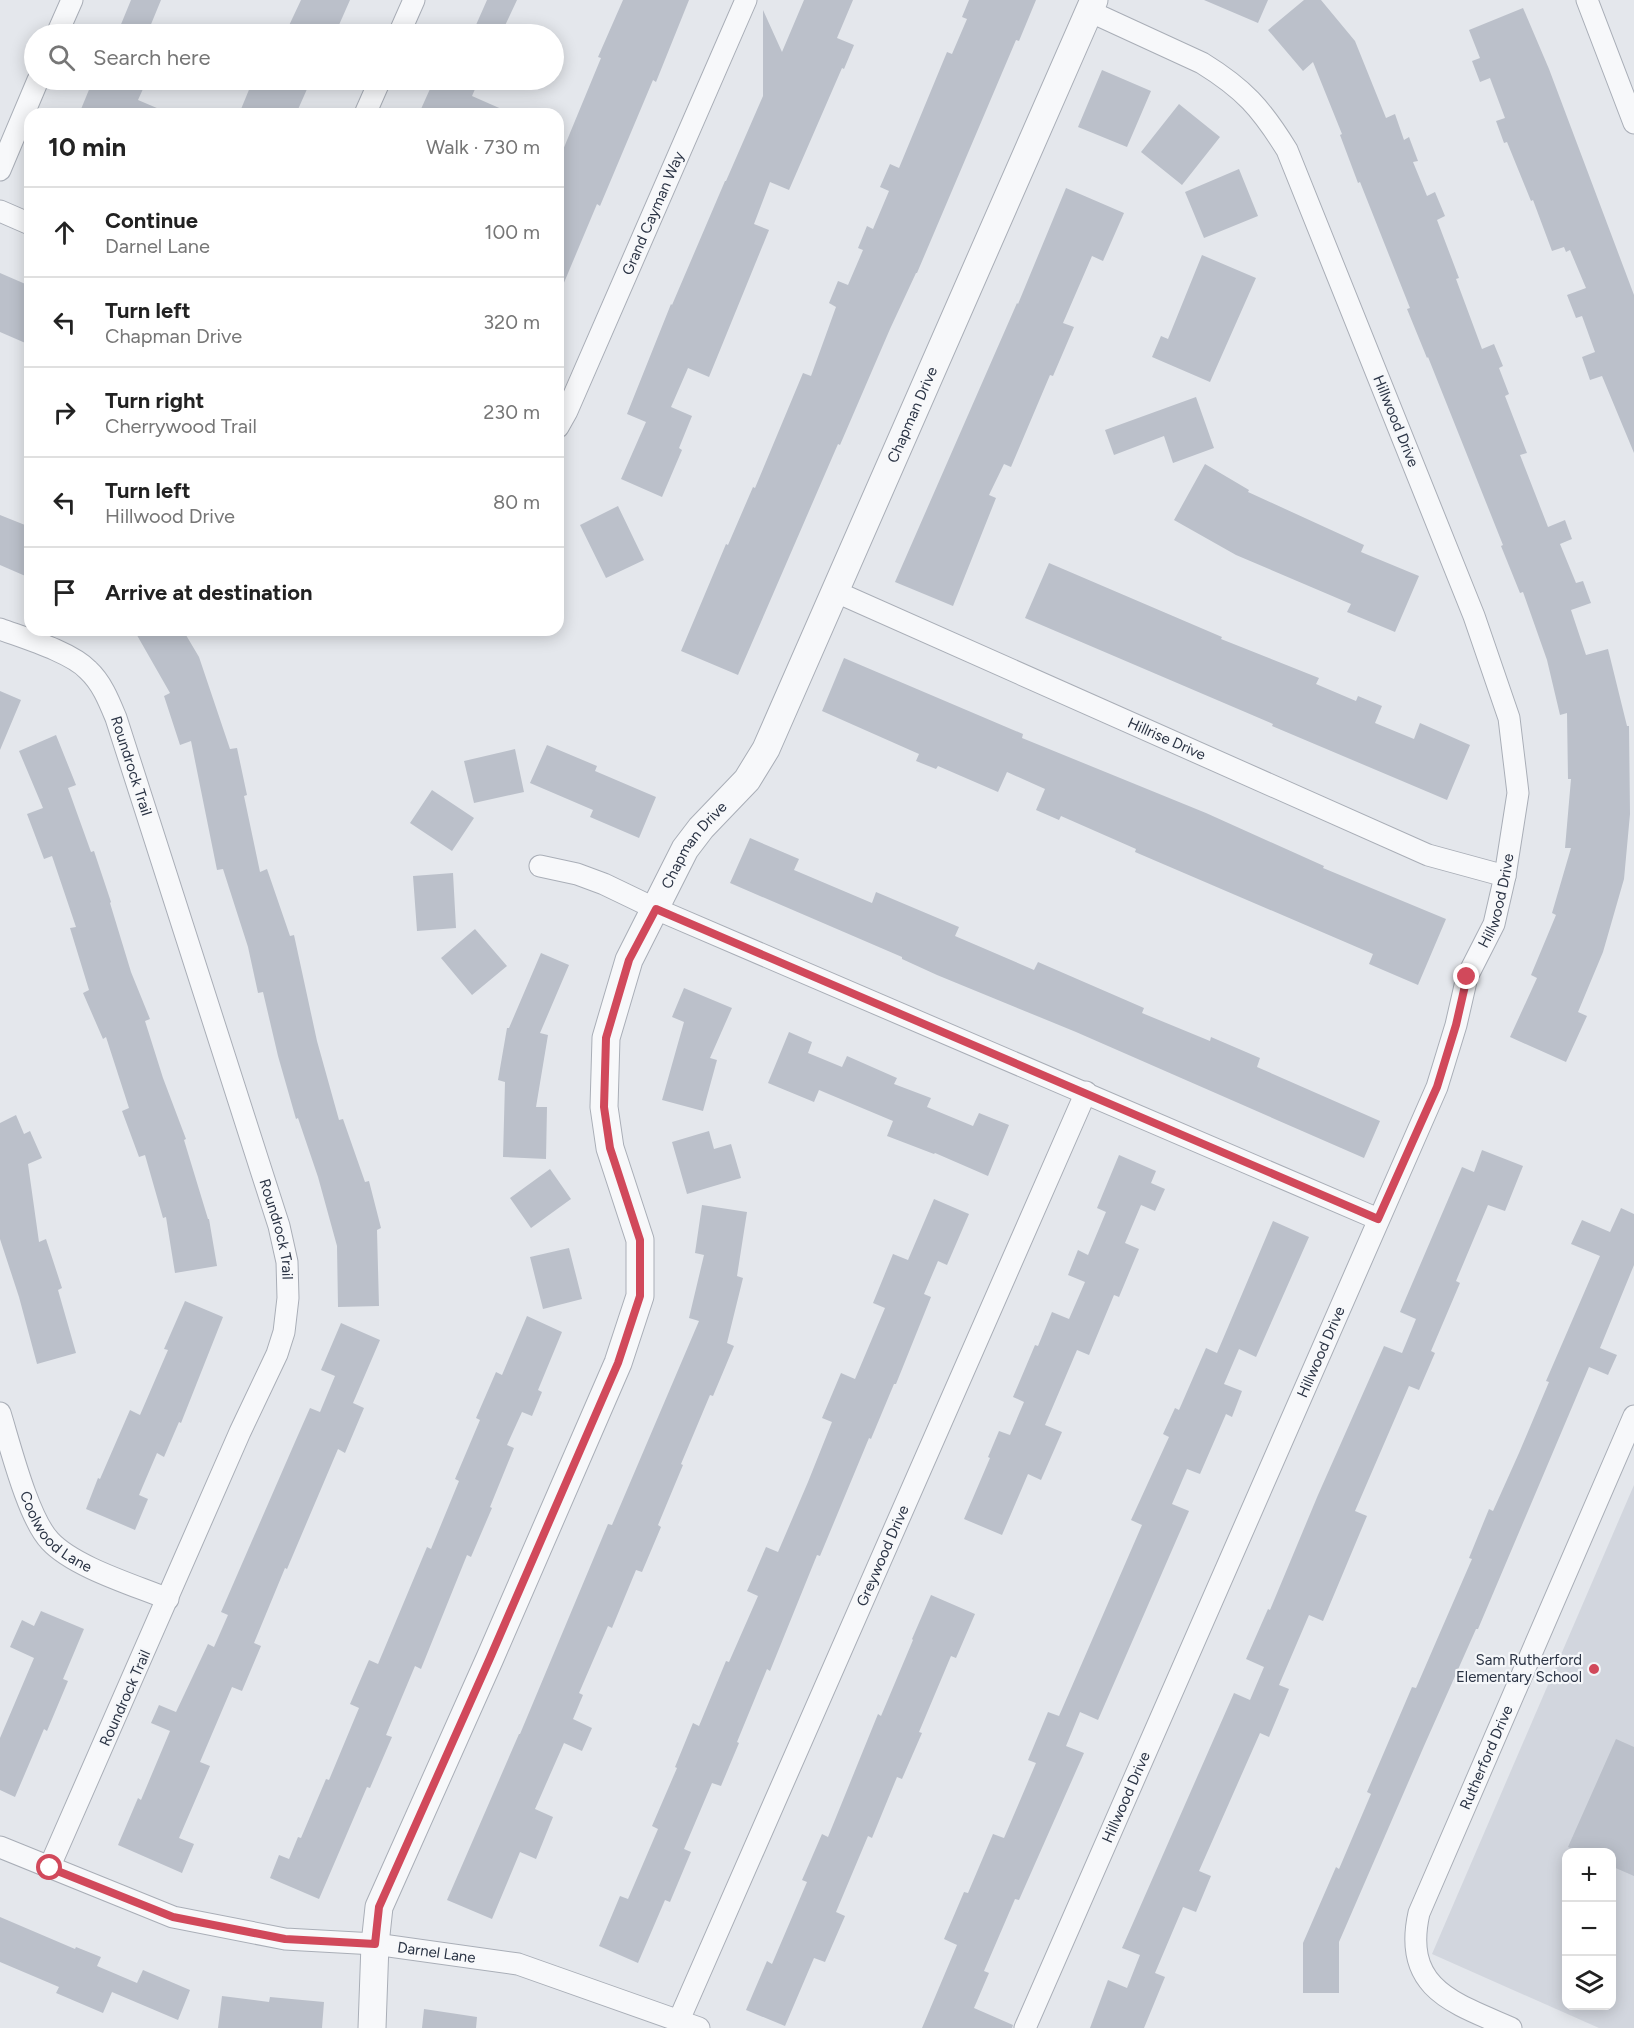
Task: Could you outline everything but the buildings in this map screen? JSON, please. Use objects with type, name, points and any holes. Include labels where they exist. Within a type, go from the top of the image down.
[{"type":"street","points":[[61,24],[72,0]]},
{"type":"street","points":[[403,24],[414,0]]},
{"type":"street","name":"Grand Cayman Way","points":[[564,416],[746,0]]},
{"type":"street","points":[[1587,0],[1634,123]]},
{"type":"street","name":"Chapman Drive","points":[[372,2028],[375,1944],[379,1907],[613,1374],[640,1296],[640,1240],[610,1148],[604,1107],[606,1038],[629,960],[685,849],[701,828],[747,780],[766,749],[1092,6]]},
{"type":"street","name":"Hillwood Drive","points":[[1025,2028],[1437,1087],[1456,1025],[1467,977],[1494,924],[1505,876],[1518,793],[1509,718],[1470,606],[1287,150],[1267,117],[1243,91],[1219,73],[1092,6]]},
{"type":"street","points":[[26,108],[34,90]]},
{"type":"street","points":[[368,108],[376,90]]},
{"type":"street","points":[[0,170],[24,113]]},
{"type":"street","points":[[0,211],[24,221]]},
{"type":"street","name":"Hillrise Drive","points":[[834,591],[1428,855],[1505,876]]},
{"type":"street","name":"Roundrock Trail","points":[[0,629],[76,660],[89,670],[104,690],[116,718],[279,1226],[287,1262],[288,1298],[284,1332],[277,1354],[240,1432],[50,1868]]},
{"type":"street","points":[[540,866],[577,874],[604,884],[656,909],[1378,1219]]},
{"type":"street","name":"Greywood Drive","points":[[679,2019],[1086,1092]]},
{"type":"street","name":"Coolwood Lane","points":[[0,1413],[32,1510],[49,1540],[81,1563],[168,1599]]},
{"type":"street","name":"Rutherford Drive","points":[[1511,2028],[1442,1996],[1426,1978],[1417,1959],[1415,1932],[1419,1913],[1634,1416]]},
{"type":"street","name":"Darnel Lane","points":[[0,1847],[173,1917],[285,1939],[375,1944],[518,1965],[679,2019],[699,2028]]},
{"type":"shaded area","name":"Sam Rutherford Elementary School","points":[[1634,1485],[1634,2028],[1599,2028],[1432,1954]]},
{"type":"place","name":"Sam Rutherford Elementary School","points":[[1594,1669]]},
{"type":"route","points":[[50,1868],[173,1917],[285,1939],[375,1944],[379,1907],[618,1363],[640,1296],[640,1240],[610,1148],[604,1107],[606,1038],[629,960],[656,909],[1378,1219],[1437,1087],[1456,1025],[1467,977]]}]
